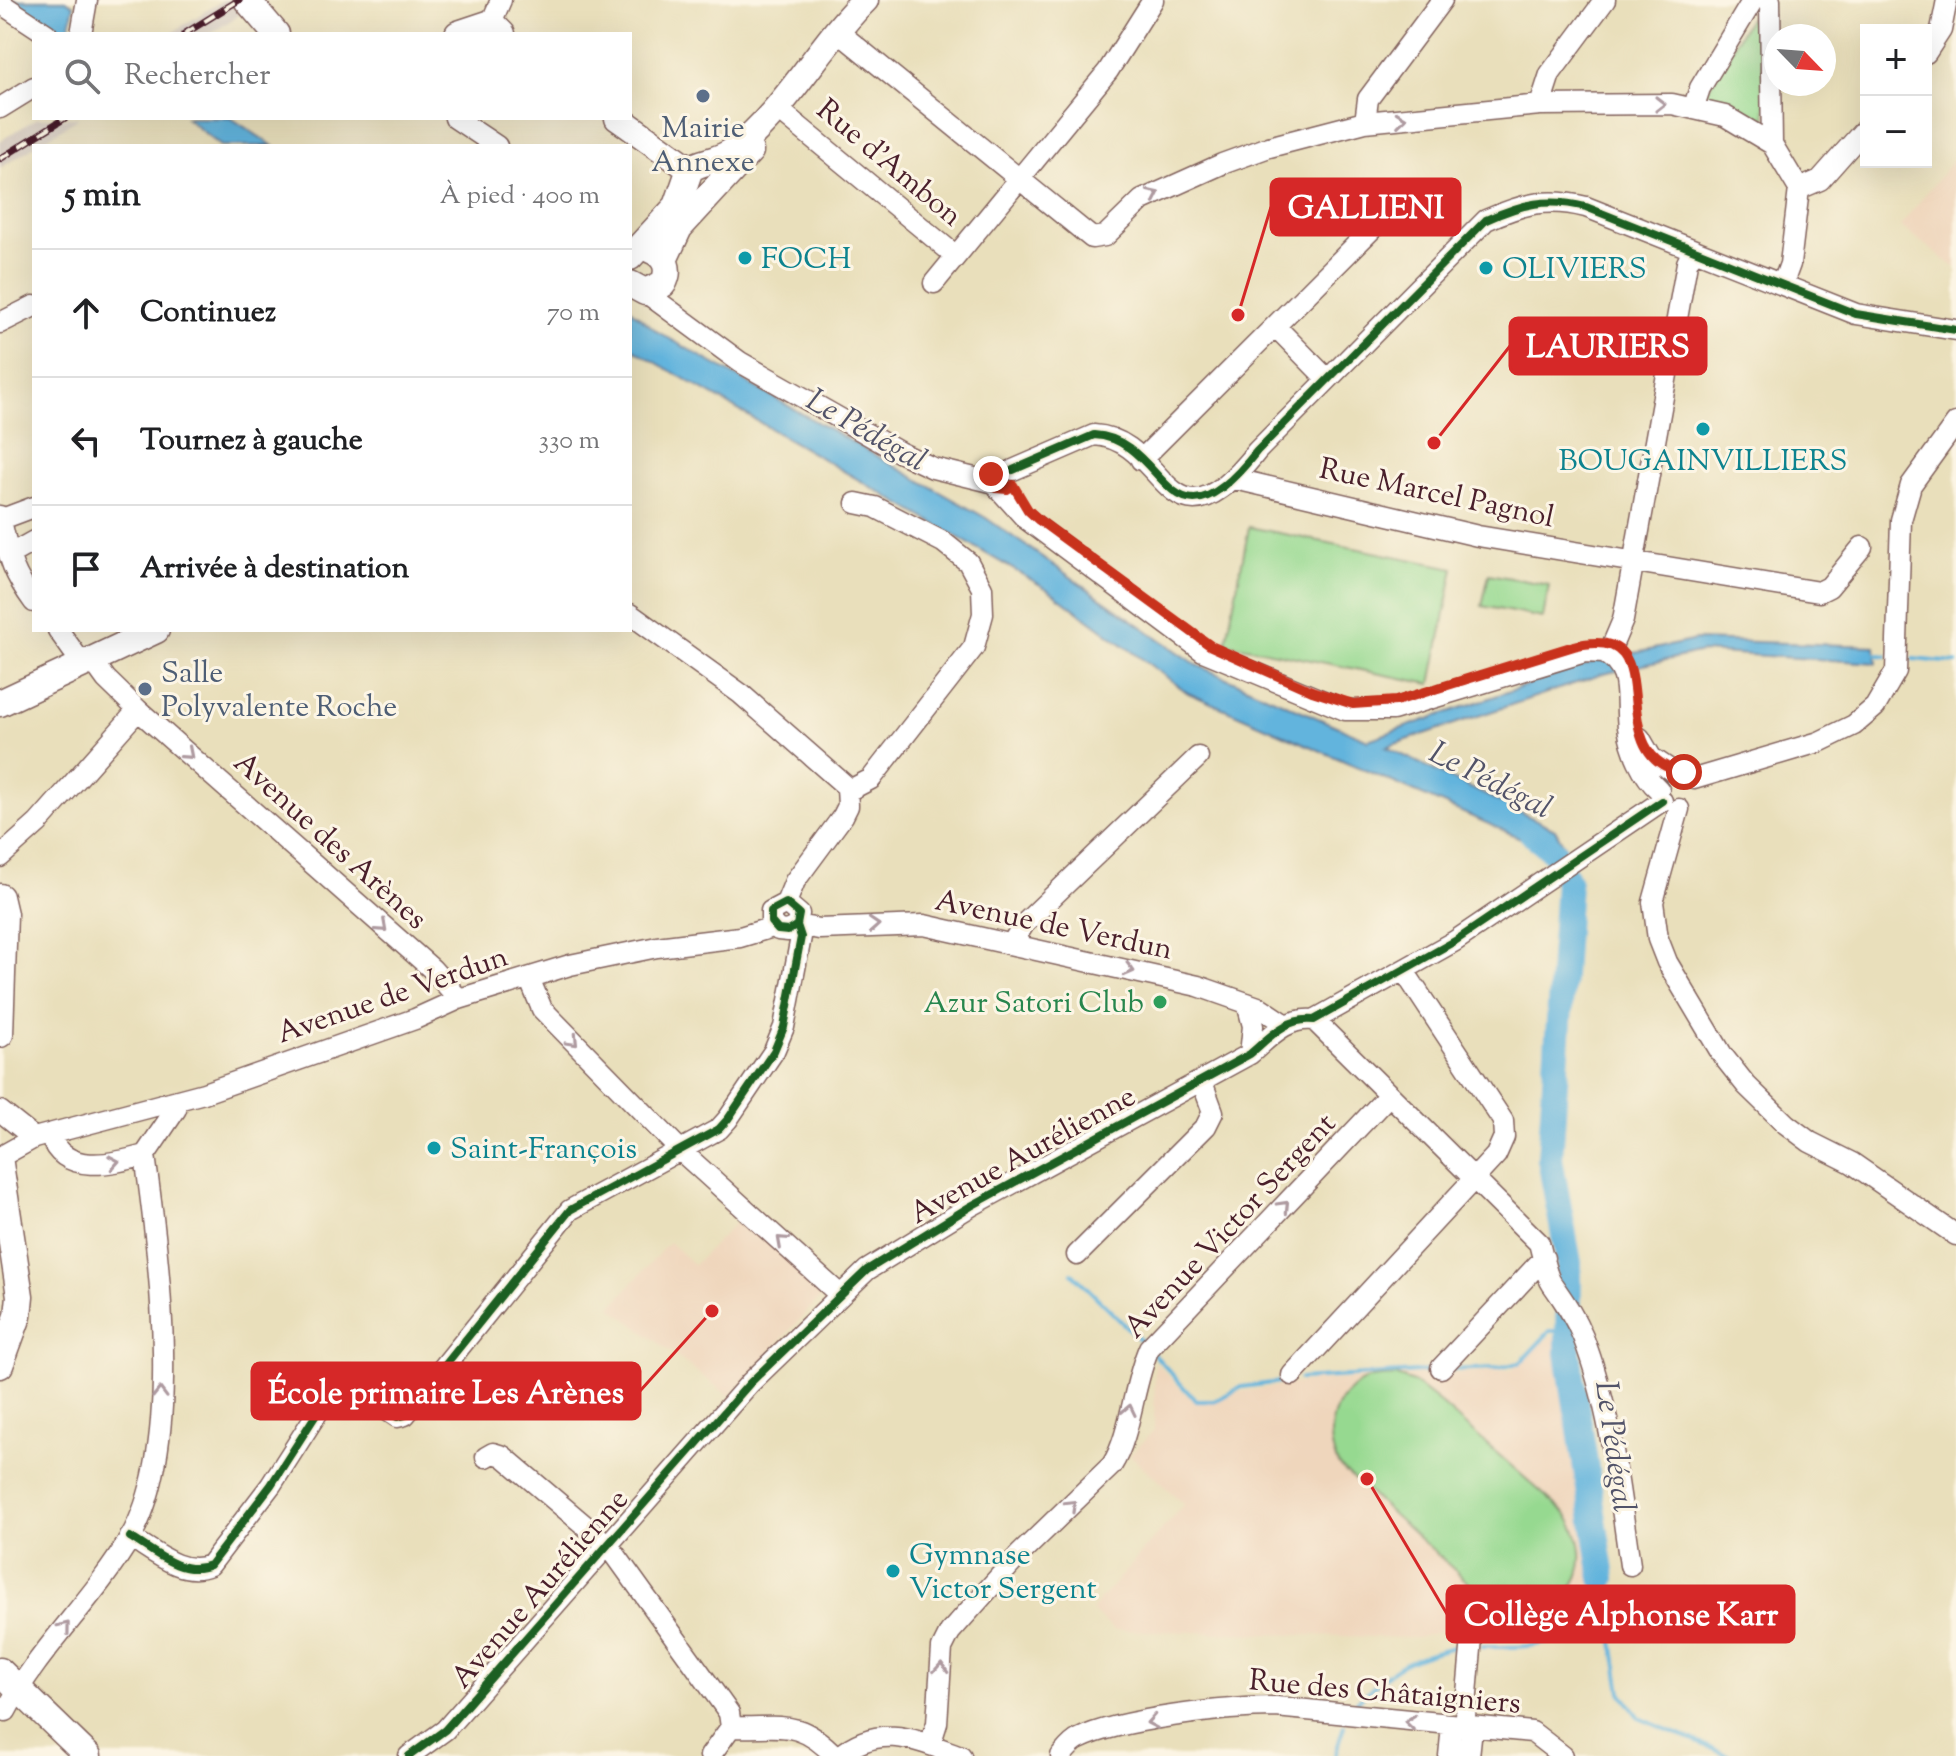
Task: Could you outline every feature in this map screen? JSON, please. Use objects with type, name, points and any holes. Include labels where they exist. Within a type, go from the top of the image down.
[{"type":"main road","points":[[635,254],[702,180],[763,123],[841,24],[865,0]]},
{"type":"main road","points":[[645,281],[679,228],[702,180],[785,115],[878,0]]},
{"type":"main road","points":[[252,4],[274,32]]},
{"type":"main road","points":[[463,32],[498,19]]},
{"type":"main road","points":[[621,120],[702,180]]},
{"type":"main road","points":[[635,254],[655,251],[645,281]]},
{"type":"main road","points":[[0,703],[152,632]]},
{"type":"main road","points":[[0,897],[4,914],[0,1034]]},
{"type":"main road","points":[[0,1164],[20,1296],[18,1316],[0,1365]]},
{"type":"main road","points":[[8,1690],[77,1752]]},
{"type":"street","points":[[934,283],[1108,71],[1153,0]]},
{"type":"street","points":[[1365,122],[1368,99],[1442,0]]},
{"type":"street","points":[[1540,105],[1550,74],[1605,0]]},
{"type":"street","points":[[1694,106],[1700,88],[1753,0]]},
{"type":"street","points":[[1770,0],[1772,144]]},
{"type":"street","points":[[1932,44],[1941,30],[1947,0]]},
{"type":"street","points":[[0,3],[44,32]]},
{"type":"street","points":[[81,32],[86,6]]},
{"type":"street","points":[[847,39],[1092,238],[1105,236],[1142,200],[1222,164],[1269,147],[1365,122],[1540,105],[1694,106],[1746,127],[1772,144],[1799,189],[1790,264],[1783,283]]},
{"type":"street","points":[[0,108],[32,88]]},
{"type":"street","name":"Rue d'Ambon","points":[[785,115],[956,256]]},
{"type":"street","points":[[458,120],[494,144]]},
{"type":"street","points":[[1799,189],[1820,180],[1860,135]]},
{"type":"street","points":[[645,281],[740,362],[933,468],[1002,479],[1094,435],[1114,438],[1169,489],[1189,500],[1198,500],[1235,479],[1257,451],[1486,220],[1528,202],[1558,200],[1586,207],[1856,314],[1956,330]]},
{"type":"street","points":[[1141,460],[1277,328],[1386,215]]},
{"type":"street","points":[[1693,250],[1687,263],[1615,652],[1624,673],[1644,748],[1672,771],[1684,772],[1694,779]]},
{"type":"street","points":[[0,323],[32,307]]},
{"type":"street","points":[[1277,328],[1327,379]]},
{"type":"street","points":[[1694,779],[1819,742],[1854,725],[1875,707],[1896,671],[1901,520],[1911,485],[1956,423]]},
{"type":"street","points":[[1002,479],[1026,519],[1203,651],[1345,710],[1393,710],[1585,652],[1615,652]]},
{"type":"street","name":"Rue Marcel Pagnol","points":[[1235,479],[1371,508],[1412,523],[1819,592],[1829,587],[1862,547]]},
{"type":"street","points":[[848,791],[871,779],[974,647],[983,614],[982,588],[968,562],[943,542],[875,507],[856,503]]},
{"type":"street","points":[[32,508],[1,517],[1,533],[17,579],[32,599]]},
{"type":"street","points":[[9,555],[32,542]]},
{"type":"street","points":[[632,615],[741,694],[834,772],[848,791],[843,816],[795,881],[786,903],[771,911],[773,927],[783,932],[797,925]]},
{"type":"street","name":"Avenue des Arènes","points":[[60,632],[138,710],[432,969],[459,999]]},
{"type":"street","points":[[1632,702],[1633,746],[1648,780],[1667,800]]},
{"type":"street","points":[[0,857],[38,823],[138,710]]},
{"type":"street","points":[[1012,943],[1024,924],[1198,757]]},
{"type":"street","points":[[1672,771],[1662,778],[1667,800],[1656,888],[1656,928],[1667,962],[1723,1056],[1746,1085],[1790,1127],[1852,1163],[1956,1235]]},
{"type":"street","points":[[1285,1024],[1299,1019],[1314,1020],[1404,971],[1667,800],[1695,798],[1694,779]]},
{"type":"street","points":[[130,1537],[184,1569],[197,1571],[210,1565],[271,1485],[328,1396],[349,1385],[397,1417],[405,1415],[570,1210],[719,1129],[774,1051],[784,1027],[801,937],[796,909],[786,903]]},
{"type":"street","name":"Avenue de Verdun","points":[[797,925],[819,929],[924,925],[1198,986],[1247,1003],[1285,1024]]},
{"type":"street","name":"Avenue de Verdun","points":[[0,1157],[42,1136],[177,1100],[415,1019],[459,999],[570,965],[657,947],[740,937],[773,927]]},
{"type":"street","points":[[1292,1375],[1496,1155],[1504,1137],[1503,1121],[1404,971]]},
{"type":"street","points":[[529,978],[542,1009],[681,1151],[839,1294]]},
{"type":"street","points":[[1247,1003],[1253,1026],[1250,1054]]},
{"type":"street","points":[[1314,1020],[1539,1243],[1557,1288],[1578,1325],[1607,1428],[1630,1565]]},
{"type":"street","name":"Avenue Aurélienne","points":[[409,1756],[445,1730],[750,1383],[867,1270],[971,1206],[1250,1054],[1285,1024]]},
{"type":"street","points":[[1077,1255],[1206,1126],[1213,1112],[1202,1082]]},
{"type":"street","name":"Avenue Victor Sergent","points":[[930,1745],[937,1723],[942,1648],[950,1632],[1019,1555],[1112,1465],[1120,1453],[1132,1395],[1149,1348],[1389,1095]]},
{"type":"street","points":[[8,1690],[130,1537],[158,1464],[162,1310],[145,1155],[176,1109],[177,1100]]},
{"type":"street","points":[[0,1111],[42,1136],[59,1152],[83,1163],[116,1163],[145,1155]]},
{"type":"street","points":[[1441,1368],[1544,1258]]},
{"type":"street","points":[[486,1457],[493,1453],[503,1456],[609,1546],[729,1713],[731,1727],[710,1756]]},
{"type":"street","points":[[1469,1756],[1463,1727],[1472,1638]]},
{"type":"street","name":"Rue des Châtaigniers","points":[[1061,1756],[1076,1740],[1103,1730],[1240,1707],[1276,1707],[1532,1732],[1563,1756]]},
{"type":"street","points":[[731,1727],[799,1728],[818,1738],[837,1756],[855,1743],[882,1734],[961,1756]]},
{"type":"street","points":[[1449,1756],[1463,1727]]},
{"type":"shaded area","points":[[223,0],[235,0],[244,12],[213,32],[173,32]]},
{"type":"shaded area","points":[[34,120],[76,120],[38,144],[32,144],[32,148],[0,168],[0,141]]},
{"type":"shaded area","points":[[1956,156],[1956,268],[1900,226]]},
{"type":"shaded area","points":[[739,1219],[750,1220],[828,1289],[729,1396],[611,1307],[669,1242],[694,1265]]},
{"type":"shaded area","points":[[1550,1336],[1555,1337],[1593,1583],[1557,1618],[1529,1629],[1447,1629],[1417,1638],[1114,1630],[1091,1610],[1184,1504],[1130,1455],[1154,1430],[1155,1362],[1193,1401],[1205,1404],[1238,1392],[1313,1381],[1512,1370]]},
{"type":"green space","points":[[1749,18],[1761,24],[1766,126],[1761,128],[1703,98]]},
{"type":"green space","points":[[1249,527],[1454,568],[1431,684],[1226,643]]},
{"type":"green space","points":[[1489,574],[1549,585],[1543,618],[1482,606]]},
{"type":"green space","points":[[1397,1376],[1413,1382],[1440,1403],[1566,1514],[1578,1536],[1581,1557],[1578,1576],[1568,1592],[1554,1603],[1535,1610],[1514,1610],[1491,1603],[1339,1466],[1331,1429],[1338,1406],[1354,1387],[1366,1380]]},
{"type":"water","points":[[8,0],[66,0],[74,5],[68,32],[57,32]]},
{"type":"water","points":[[188,120],[234,120],[270,144],[218,144]]},
{"type":"water","points":[[632,311],[658,332],[986,518],[1197,665],[1368,740],[1597,661],[1696,640],[1875,646],[1877,663],[1702,652],[1603,674],[1386,747],[1555,829],[1567,851],[1551,860],[1537,845],[1188,693],[1049,590],[632,348]]},
{"type":"waterway","points":[[1872,654],[1886,656]]},
{"type":"waterway","points":[[1913,659],[1956,663]]},
{"type":"waterway","name":"Le Pédégal","points":[[1532,833],[1554,852],[1568,883],[1550,1159],[1569,1263],[1568,1353],[1603,1578]]},
{"type":"waterway","points":[[1072,1273],[1144,1344]]},
{"type":"waterway","points":[[1448,1370],[1497,1368],[1520,1363],[1550,1331],[1567,1331]]},
{"type":"waterway","points":[[1153,1353],[1196,1401],[1214,1401],[1242,1387],[1287,1381]]},
{"type":"waterway","points":[[1300,1379],[1435,1371]]},
{"type":"waterway","name":"Le Pédégal","points":[[1603,1578],[1621,1692],[1639,1718],[1730,1756]]},
{"type":"waterway","points":[[1482,1647],[1525,1646],[1558,1639],[1583,1620],[1602,1581]]},
{"type":"waterway","points":[[1357,1702],[1401,1666],[1424,1655],[1454,1647]]},
{"type":"waterway","points":[[1335,1756],[1344,1726]]},
{"type":"railway","points":[[187,32],[239,0]]},
{"type":"railway","points":[[0,159],[62,120]]},
{"type":"cycle path","points":[[1013,470],[1094,435],[1119,442],[1138,455],[1170,488],[1185,498],[1204,498],[1227,483],[1486,220],[1511,210],[1547,202],[1586,207],[1856,314],[1956,330]]},
{"type":"cycle path","points":[[409,1756],[445,1730],[750,1383],[867,1270],[971,1206],[1250,1054],[1287,1025],[1314,1020],[1455,941],[1662,801]]},
{"type":"cycle path","points":[[130,1537],[179,1565],[189,1568],[210,1565],[271,1485],[328,1396],[349,1385],[397,1417],[405,1415],[570,1210],[719,1129],[774,1051],[784,1027],[801,937],[797,925],[799,914],[786,903],[771,911],[771,922],[778,930],[788,931],[797,925]]},
{"type":"place","name":"Mairie Annexe","points":[[703,96]]},
{"type":"place","name":"FOCH","points":[[745,258]]},
{"type":"place","name":"OLIVIERS","points":[[1486,268]]},
{"type":"place","name":"GALLIENI","points":[[1238,315]]},
{"type":"place","name":"BOUGAINVILLIERS","points":[[1703,429]]},
{"type":"place","name":"LAURIERS","points":[[1434,443]]},
{"type":"place","name":"Salle Polyvalente Roche","points":[[145,689]]},
{"type":"place","name":"Azur Satori Club","points":[[1160,1002]]},
{"type":"place","name":"Saint-François","points":[[434,1148]]},
{"type":"place","name":"École primaire Les Arènes","points":[[712,1311]]},
{"type":"place","name":"Collège Alphonse Karr","points":[[1367,1479]]},
{"type":"place","name":"Gymnase Victor Sergent","points":[[893,1571]]},
{"type":"route","points":[[991,474],[991,482],[996,488],[1007,489],[1013,485],[1028,510],[1039,520],[1191,634],[1211,646],[1332,699],[1353,704],[1396,701],[1574,646],[1603,643],[1612,646],[1626,659],[1633,672],[1638,733],[1644,748],[1651,757],[1672,771],[1684,772]]}]
